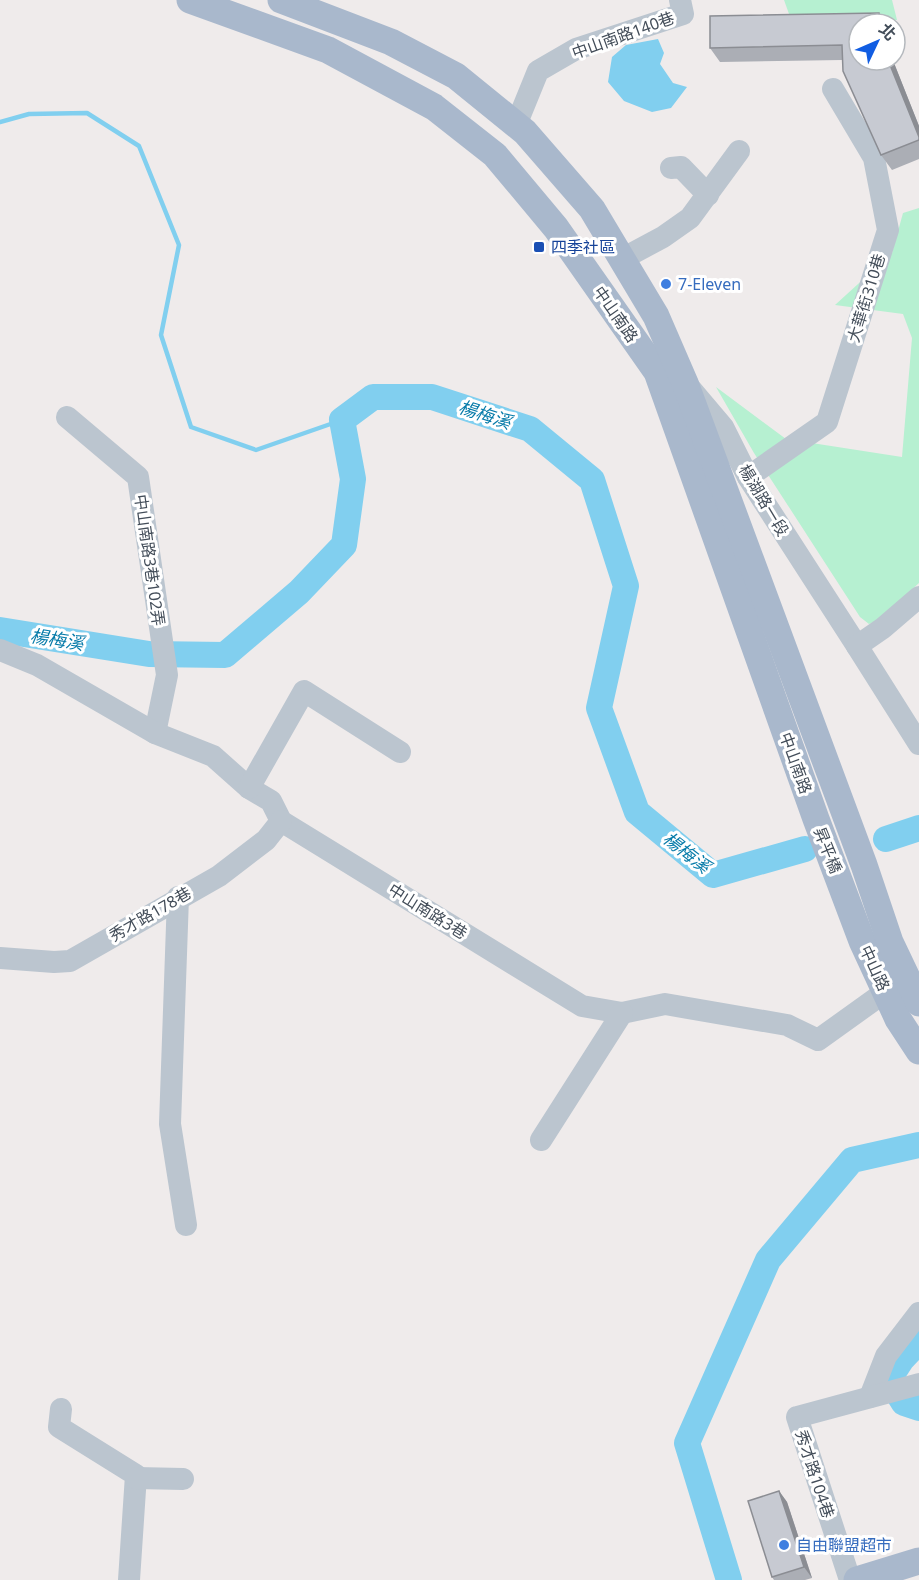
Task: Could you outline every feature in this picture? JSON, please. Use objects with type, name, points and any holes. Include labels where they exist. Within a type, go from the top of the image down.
[{"type":"main road","name":"中山南路","points":[[190,0],[328,50],[434,107],[495,155],[548,219],[657,372],[816,819]]},
{"type":"main road","name":"中山南路","points":[[281,0],[391,42],[456,75],[525,132],[592,209],[656,316],[685,383],[841,804]]},
{"type":"main road","name":"昇平橋","points":[[841,804],[864,865]]},
{"type":"main road","name":"昇平橋","points":[[816,819],[841,880]]},
{"type":"main road","name":"中山路","points":[[864,865],[890,942],[919,1003]]},
{"type":"main road","name":"中山路","points":[[841,880],[862,941],[885,992],[898,1019],[919,1051]]},
{"type":"main road","points":[[857,1580],[919,1561]]},
{"type":"street","name":"中山南路140巷","points":[[516,125],[538,71],[576,49],[683,14],[680,0]]},
{"type":"street","name":"大華街310巷","points":[[748,477],[827,422],[888,230],[874,158],[833,89]]},
{"type":"street","points":[[622,259],[663,237],[690,219],[739,151]]},
{"type":"street","points":[[671,168],[681,167],[708,195]]},
{"type":"street","name":"楊湖路一段","points":[[657,372],[685,383],[723,427],[748,477],[919,744]]},
{"type":"street","name":"中山南路3巷102弄","points":[[67,417],[138,477],[167,675],[155,733]]},
{"type":"street","points":[[856,646],[883,628],[919,597]]},
{"type":"street","name":"中山南路3巷","points":[[0,650],[37,665],[155,733],[213,756],[249,788],[271,801],[281,821],[582,1006],[622,1013],[666,1004],[787,1025],[818,1040],[885,992]]},
{"type":"street","points":[[249,788],[304,691],[400,752]]},
{"type":"street","name":"秀才路178巷","points":[[0,958],[70,961],[178,897],[219,876],[266,840],[281,821]]},
{"type":"street","points":[[178,897],[170,1124],[186,1225]]},
{"type":"street","points":[[542,1140],[622,1013]]},
{"type":"street","points":[[919,1313],[886,1356],[875,1395],[919,1384]]},
{"type":"street","name":"秀才路104巷","points":[[850,1580],[797,1418],[875,1395]]},
{"type":"street","points":[[61,1408],[59,1427],[136,1475],[129,1580]]},
{"type":"street","points":[[136,1478],[183,1479]]},
{"type":"green space","points":[[784,0],[892,0],[895,12],[847,12],[847,22],[793,25]]},
{"type":"green space","points":[[919,208],[919,583],[878,620],[869,624],[860,617],[754,453],[716,387],[786,439],[902,457],[912,338],[903,314],[835,305],[892,253],[903,213]]},
{"type":"water","points":[[658,39],[664,53],[660,64],[673,83],[687,87],[671,108],[652,112],[624,101],[608,82],[612,57],[626,45]]},
{"type":"building","points":[[847,14],[847,72],[893,72],[919,140],[881,155],[843,71],[842,45],[710,48],[710,16]]},
{"type":"building","name":"自由聯盟超市","points":[[779,1491],[804,1567],[772,1577],[748,1501]]},
{"type":"waterway","points":[[0,122],[29,114],[87,113],[139,146],[179,245],[161,335],[191,427],[256,450],[342,420]]},
{"type":"waterway","name":"楊梅溪","points":[[0,630],[149,654],[225,655],[299,592],[344,545],[353,479],[342,420],[373,397],[432,397],[530,429],[592,480],[626,586],[599,708],[637,812],[713,875],[805,849]]},
{"type":"waterway","name":"楊梅溪","points":[[886,839],[919,828]]},
{"type":"waterway","points":[[729,1580],[687,1443],[768,1260],[852,1160],[919,1145]]},
{"type":"waterway","points":[[919,1341],[902,1359],[889,1379],[904,1403],[919,1408]]},
{"type":"place","name":"四季社區","points":[[539,247]]},
{"type":"place","name":"7-Eleven","points":[[666,284]]},
{"type":"place","name":"自由聯盟超市","points":[[784,1545]]}]
